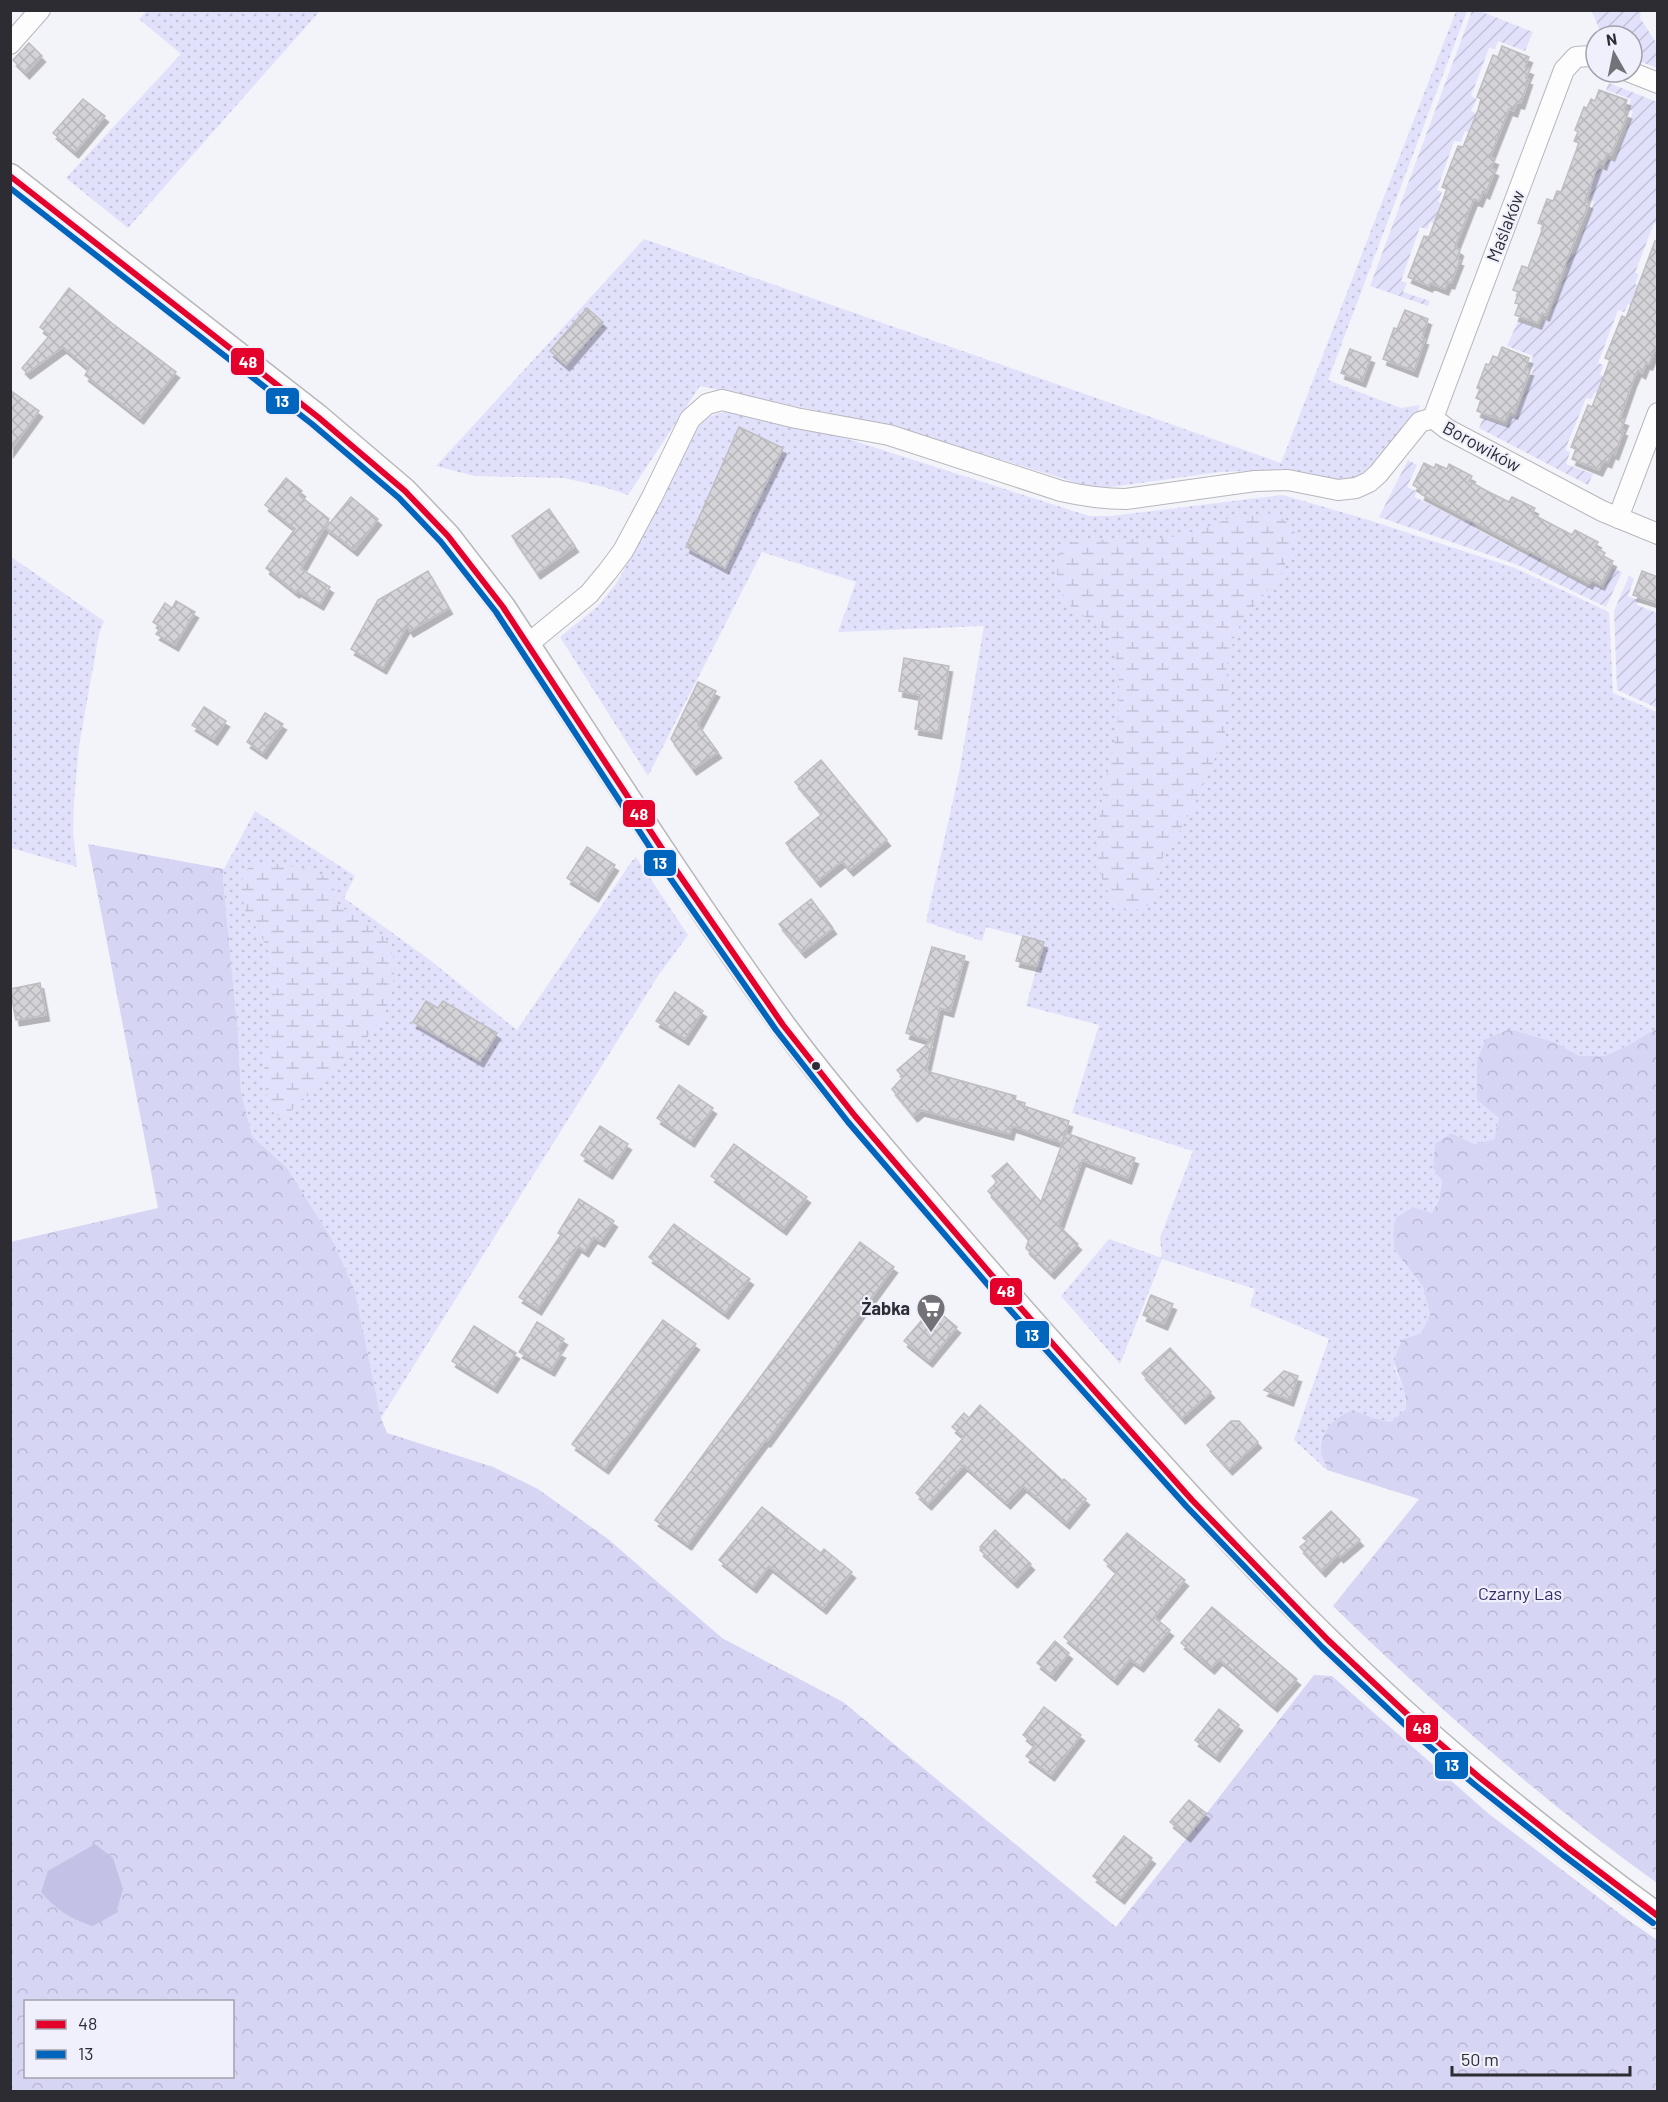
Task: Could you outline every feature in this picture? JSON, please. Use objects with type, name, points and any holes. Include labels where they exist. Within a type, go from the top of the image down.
[{"type":"street","points":[[10,44],[40,10]]},
{"type":"street","name":"Maślaków","points":[[1433,418],[1564,70],[1576,57],[1584,56]]},
{"type":"street","points":[[1644,78],[1658,83]]},
{"type":"street","points":[[10,176],[318,417],[405,491],[429,515],[470,563],[503,607],[712,923],[785,1027],[879,1144],[1032,1322],[1253,1563],[1362,1672],[1503,1797],[1658,1916]]},
{"type":"street","name":"Borowików","points":[[528,644],[589,594],[608,571],[623,551],[690,419],[707,404],[722,400],[796,418],[889,435],[1089,498],[1126,499],[1255,481],[1288,480],[1338,490],[1356,488],[1369,482],[1378,474],[1420,422],[1433,418],[1447,429],[1618,518],[1658,534]]},
{"type":"street","points":[[1618,518],[1658,413]]},
{"type":"green space","points":[[147,11],[320,11],[128,228],[66,178],[181,54],[139,19]]},
{"type":"green space","points":[[1456,11],[1467,11],[1328,380],[1401,408],[1420,405],[1417,414],[1367,473],[1348,482],[1291,473],[1288,469],[1220,472],[1097,489],[895,427],[700,386],[628,495],[564,478],[474,476],[436,466],[644,239],[1281,463]]},
{"type":"green space","points":[[1472,11],[1480,11],[1533,32],[1525,51],[1498,41],[1495,49],[1489,48],[1471,96],[1477,99],[1471,111],[1499,123],[1492,141],[1465,131],[1461,142],[1454,141],[1437,190],[1442,192],[1438,202],[1464,212],[1457,232],[1430,222],[1427,229],[1420,227],[1401,281],[1407,283],[1403,292],[1430,301],[1428,306],[1370,286]]},
{"type":"green space","points":[[1592,11],[1641,11],[1640,18],[1644,24],[1597,24]]},
{"type":"green space","points":[[1644,24],[1657,44],[1657,68],[1644,63]]},
{"type":"green space","points":[[1609,84],[1612,84],[1657,102],[1657,223],[1654,223],[1635,273],[1639,274],[1635,284],[1657,294],[1652,313],[1628,304],[1624,312],[1618,310],[1598,363],[1603,365],[1600,375],[1626,384],[1621,401],[1595,392],[1592,399],[1586,398],[1565,450],[1570,452],[1566,464],[1593,474],[1588,485],[1479,428],[1483,418],[1506,426],[1511,416],[1515,417],[1534,368],[1530,366],[1533,356],[1507,346],[1518,321],[1539,329],[1543,320],[1547,321],[1568,268],[1564,265],[1569,253],[1574,254],[1594,202],[1589,198],[1593,189],[1570,180],[1578,160],[1603,170],[1608,159],[1614,161],[1633,112],[1628,109],[1631,99],[1606,90]]},
{"type":"green space","points":[[733,411],[823,431],[1089,516],[1111,516],[1283,495],[1372,521],[1515,568],[1609,612],[1613,693],[1657,712],[1657,1028],[1625,1047],[1604,1056],[1580,1056],[1554,1042],[1510,1029],[1499,1118],[1494,1139],[1474,1144],[1451,1133],[1433,1167],[1442,1181],[1439,1200],[1432,1213],[1413,1207],[1397,1218],[1393,1233],[1394,1249],[1423,1287],[1430,1315],[1421,1333],[1403,1339],[1394,1368],[1405,1391],[1406,1409],[1391,1422],[1353,1410],[1336,1423],[1323,1441],[1327,1470],[1294,1440],[1329,1339],[1250,1306],[1255,1289],[1162,1259],[1120,1364],[1061,1296],[1109,1239],[1162,1258],[1160,1238],[1193,1151],[1072,1113],[1099,1025],[1026,1006],[1044,942],[986,927],[982,941],[926,922],[959,773],[984,626],[838,632],[856,582],[762,552],[648,776],[560,637],[598,606],[616,584],[645,532],[673,470],[703,419]]},
{"type":"green space","points":[[1408,460],[1417,465],[1407,487],[1416,491],[1415,497],[1464,522],[1467,519],[1476,524],[1474,528],[1528,556],[1532,552],[1542,557],[1540,562],[1589,587],[1593,583],[1603,589],[1613,568],[1622,572],[1606,607],[1518,565],[1379,517]]},
{"type":"green space","points":[[1266,513],[1284,520],[1296,535],[1282,573],[1242,621],[1235,635],[1226,669],[1230,699],[1224,738],[1194,805],[1179,832],[1164,851],[1159,875],[1160,885],[1155,899],[1145,908],[1128,911],[1114,900],[1104,885],[1099,867],[1098,846],[1102,803],[1118,723],[1117,663],[1106,632],[1073,608],[1061,593],[1057,568],[1061,548],[1076,541],[1168,538],[1201,530],[1230,518]]},
{"type":"green space","points":[[10,556],[104,621],[99,634],[79,746],[73,834],[77,867],[11,848]]},
{"type":"green space","points":[[1629,576],[1634,579],[1628,596],[1638,600],[1637,605],[1657,613],[1657,708],[1617,690],[1614,611]]},
{"type":"green space","points":[[255,811],[355,876],[344,898],[426,957],[517,1030],[636,857],[688,935],[658,976],[381,1418],[355,1291],[333,1241],[287,1168],[252,1136],[241,1092],[238,1034],[223,878],[224,869]]},
{"type":"green space","points":[[88,844],[224,869],[241,1092],[252,1136],[287,1168],[333,1241],[355,1291],[381,1418],[387,1433],[493,1467],[538,1489],[608,1539],[722,1638],[843,1702],[1116,1927],[1314,1675],[1332,1676],[1489,1814],[1657,1940],[1657,2091],[11,2091],[10,1242],[158,1208]]},
{"type":"green space","points":[[257,863],[296,867],[334,880],[335,904],[370,923],[388,941],[395,961],[393,986],[384,1017],[350,1058],[283,1118],[268,1107],[265,1085],[264,1057],[272,1008],[272,977],[268,951],[260,933],[246,914],[240,888],[245,870]]},
{"type":"green space","name":"Czarny Las","points":[[1657,1028],[1657,1883],[1572,1819],[1490,1751],[1410,1680],[1333,1606],[1419,1499],[1327,1470],[1321,1451],[1326,1431],[1346,1413],[1353,1410],[1391,1422],[1406,1409],[1405,1392],[1395,1365],[1396,1355],[1403,1339],[1421,1333],[1430,1315],[1423,1287],[1394,1249],[1393,1233],[1396,1218],[1413,1207],[1432,1213],[1439,1200],[1442,1181],[1433,1168],[1435,1144],[1451,1133],[1474,1144],[1494,1139],[1499,1118],[1477,1100],[1477,1061],[1486,1039],[1510,1029],[1554,1042],[1580,1056],[1604,1056],[1625,1047]]},
{"type":"shaded area","points":[[95,1844],[113,1858],[123,1889],[116,1913],[93,1926],[64,1913],[41,1892],[48,1871]]},
{"type":"building","points":[[29,43],[42,56],[26,73],[13,60]]},
{"type":"building","points":[[1502,46],[1529,57],[1525,67],[1530,69],[1526,78],[1529,79],[1521,103],[1517,102],[1514,111],[1509,109],[1490,157],[1495,159],[1491,168],[1495,170],[1486,193],[1483,191],[1479,201],[1474,199],[1455,247],[1460,250],[1457,259],[1460,260],[1451,283],[1448,282],[1445,289],[1430,283],[1429,286],[1408,277],[1424,236],[1429,237],[1447,189],[1442,187],[1458,146],[1463,147],[1478,110],[1481,99],[1477,97],[1493,55],[1498,57]]},
{"type":"building","points":[[1599,90],[1627,100],[1623,111],[1628,113],[1611,155],[1607,153],[1603,164],[1599,162],[1585,201],[1589,203],[1546,315],[1542,313],[1538,323],[1515,315],[1519,304],[1515,303],[1519,292],[1513,290],[1522,266],[1528,268],[1544,225],[1538,223],[1547,199],[1553,201],[1557,191],[1561,192],[1579,143],[1574,141],[1578,132],[1575,130],[1584,107],[1587,108],[1591,99],[1595,101]]},
{"type":"building","points":[[83,99],[105,116],[75,152],[53,133]]},
{"type":"building","points":[[1655,241],[1658,242],[1658,343],[1649,364],[1646,363],[1642,373],[1638,370],[1633,381],[1620,418],[1625,420],[1621,429],[1624,430],[1615,454],[1612,452],[1608,462],[1604,460],[1599,470],[1572,459],[1576,449],[1571,447],[1588,405],[1592,407],[1610,360],[1605,358],[1622,316],[1626,318]]},
{"type":"building","points":[[69,288],[176,372],[140,418],[85,375],[89,369],[63,347],[27,373],[22,368],[50,335],[40,327]]},
{"type":"building","points":[[587,308],[603,322],[566,365],[550,351]]},
{"type":"building","points":[[1405,310],[1428,319],[1422,338],[1425,339],[1414,371],[1383,359],[1394,328],[1397,329]]},
{"type":"building","points":[[1502,347],[1529,358],[1525,369],[1530,370],[1514,413],[1509,411],[1505,421],[1477,411],[1481,400],[1476,398],[1480,389],[1477,388],[1486,364],[1489,365],[1493,356],[1498,358]]},
{"type":"building","points":[[1350,349],[1371,357],[1362,381],[1341,373]]},
{"type":"building","points":[[10,390],[39,411],[10,451]]},
{"type":"building","points":[[739,427],[783,448],[725,568],[686,547]]},
{"type":"building","points":[[1424,463],[1434,468],[1436,464],[1447,469],[1449,464],[1472,476],[1469,481],[1485,490],[1509,502],[1512,497],[1535,508],[1532,514],[1572,535],[1575,530],[1598,542],[1595,547],[1605,553],[1603,556],[1613,561],[1601,584],[1591,579],[1589,583],[1421,494],[1422,490],[1413,485]]},
{"type":"building","points":[[286,478],[302,491],[299,495],[329,519],[301,569],[330,587],[320,604],[297,590],[296,592],[266,568],[295,529],[265,505]]},
{"type":"building","points":[[351,497],[378,519],[354,550],[326,528]]},
{"type":"building","points":[[549,509],[575,546],[537,573],[512,536]]},
{"type":"building","points":[[428,571],[449,608],[410,631],[407,626],[383,668],[351,649],[378,600]]},
{"type":"building","points":[[1642,571],[1658,577],[1658,603],[1633,595]]},
{"type":"building","points":[[176,601],[195,612],[175,645],[156,634],[161,627],[153,622],[165,603],[172,608]]},
{"type":"building","points":[[904,658],[949,666],[938,733],[915,729],[920,695],[899,691]]},
{"type":"building","points":[[698,682],[716,691],[698,725],[718,752],[693,769],[671,739]]},
{"type":"building","points":[[204,707],[226,721],[214,739],[192,725]]},
{"type":"building","points":[[265,713],[283,724],[263,753],[247,742]]},
{"type":"building","points":[[821,760],[887,840],[850,870],[842,861],[817,881],[786,843],[822,814],[795,782]]},
{"type":"building","points":[[587,847],[615,865],[595,896],[567,878]]},
{"type":"building","points":[[811,899],[833,928],[802,952],[779,924]]},
{"type":"building","points":[[1023,936],[1044,942],[1037,966],[1016,961]]},
{"type":"building","points":[[932,947],[965,956],[950,1011],[940,1008],[926,1071],[1016,1096],[1015,1100],[1025,1103],[1024,1106],[1069,1121],[1062,1143],[1012,1126],[1010,1134],[921,1110],[914,1116],[892,1089],[903,1077],[897,1070],[931,1041],[906,1033]]},
{"type":"building","points":[[40,983],[46,1015],[16,1020],[10,989]]},
{"type":"building","points":[[675,992],[703,1011],[685,1039],[656,1021]]},
{"type":"building","points":[[426,1001],[438,1008],[443,1001],[497,1033],[480,1061],[413,1022]]},
{"type":"building","points":[[679,1085],[713,1108],[691,1141],[657,1118]]},
{"type":"building","points":[[600,1126],[628,1144],[609,1173],[581,1155]]},
{"type":"building","points":[[1066,1133],[1135,1158],[1128,1178],[1082,1160],[1059,1226],[1078,1244],[1051,1273],[1026,1248],[1029,1239],[988,1191],[997,1182],[992,1176],[1007,1163],[1041,1202]]},
{"type":"building","points":[[734,1144],[807,1197],[783,1229],[711,1176]]},
{"type":"building","points":[[579,1199],[614,1221],[601,1241],[594,1237],[585,1251],[578,1246],[538,1309],[519,1297],[561,1235],[558,1233]]},
{"type":"building","points":[[674,1224],[750,1279],[725,1313],[649,1257]]},
{"type":"building","points":[[860,1242],[894,1267],[767,1441],[765,1440],[688,1544],[655,1520]]},
{"type":"building","points":[[1151,1295],[1173,1304],[1164,1324],[1143,1315]]},
{"type":"building","name":"Żabka","points":[[933,1307],[957,1327],[929,1361],[904,1341]]},
{"type":"building","points":[[663,1320],[696,1344],[605,1468],[572,1444]]},
{"type":"building","points":[[537,1322],[564,1339],[557,1350],[562,1352],[551,1370],[519,1352]]},
{"type":"building","points":[[474,1326],[516,1353],[494,1387],[452,1361]]},
{"type":"building","points":[[1170,1348],[1211,1392],[1182,1418],[1142,1373]]},
{"type":"building","points":[[1284,1371],[1298,1376],[1290,1400],[1264,1390]]},
{"type":"building","points":[[980,1405],[1086,1499],[1066,1523],[1023,1486],[1007,1503],[964,1465],[928,1504],[916,1493],[964,1437],[952,1427],[964,1413],[969,1418]]},
{"type":"building","points":[[1231,1421],[1239,1421],[1258,1442],[1229,1469],[1207,1445]]},
{"type":"building","points":[[762,1507],[821,1553],[824,1549],[852,1572],[823,1608],[769,1566],[753,1587],[719,1560]]},
{"type":"building","points":[[1331,1511],[1360,1540],[1340,1557],[1338,1554],[1322,1571],[1300,1547],[1307,1541],[1303,1538]]},
{"type":"building","points":[[995,1530],[1031,1564],[1014,1582],[980,1550]]},
{"type":"building","points":[[1127,1533],[1185,1580],[1154,1617],[1170,1630],[1140,1666],[1130,1659],[1114,1679],[1064,1637],[1117,1572],[1104,1560]]},
{"type":"building","points":[[1212,1607],[1297,1679],[1274,1706],[1219,1659],[1211,1668],[1181,1643]]},
{"type":"building","points":[[1055,1641],[1069,1653],[1052,1675],[1037,1663]]},
{"type":"building","points":[[1044,1707],[1081,1735],[1051,1775],[1026,1756],[1035,1745],[1023,1735]]},
{"type":"building","points":[[1219,1709],[1239,1725],[1216,1756],[1195,1740]]},
{"type":"building","points":[[1189,1800],[1206,1813],[1187,1836],[1170,1822]]},
{"type":"building","points":[[1124,1836],[1152,1858],[1121,1898],[1093,1876]]},
{"type":"transit line","name":"48","points":[[10,176],[318,417],[405,491],[448,536],[503,607],[676,870],[783,1025],[855,1116],[1001,1286],[1192,1500],[1328,1640],[1423,1729],[1480,1778],[1658,1916]]},
{"type":"transit line","name":"13","points":[[10,188],[312,424],[399,498],[441,542],[496,612],[668,875],[776,1030],[848,1122],[994,1292],[1186,1506],[1322,1647],[1417,1736],[1475,1785],[1653,1923]]},
{"type":"place","name":"Żabka","points":[[931,1334]]}]
